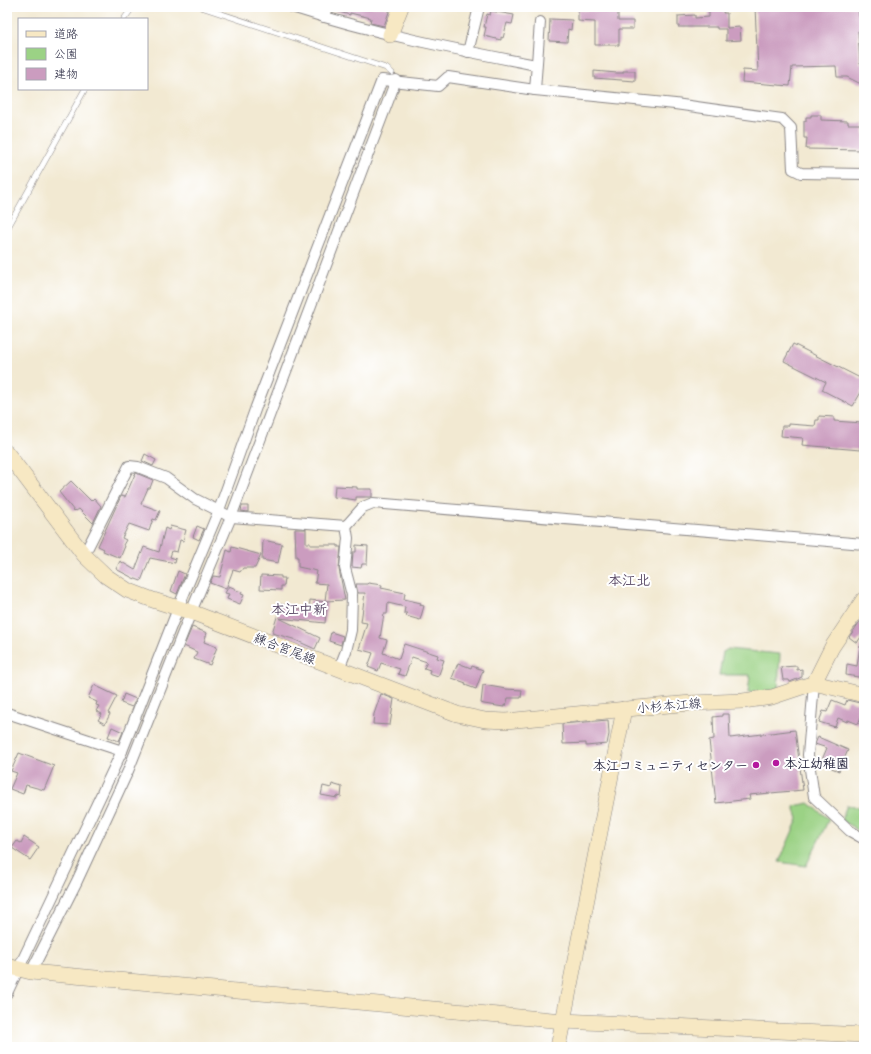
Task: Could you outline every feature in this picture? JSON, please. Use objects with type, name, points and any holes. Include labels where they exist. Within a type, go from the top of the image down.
[{"type":"main road","points":[[390,35],[401,7]]},
{"type":"main road","name":"練合宮尾線","points":[[7,453],[84,555],[106,576],[127,590],[185,610],[457,714],[485,720],[506,721],[624,709]]},
{"type":"main road","points":[[864,599],[832,646],[814,683],[864,695]]},
{"type":"main road","name":"小杉本江線","points":[[558,1047],[624,709],[691,703],[743,701],[772,697],[814,683]]},
{"type":"main road","points":[[19,969],[563,1021],[864,1035]]},
{"type":"street","points":[[292,7],[390,35],[536,65]]},
{"type":"street","points":[[324,17],[326,7]]},
{"type":"street","points":[[468,52],[479,7]]},
{"type":"street","points":[[534,90],[540,22]]},
{"type":"street","points":[[7,993],[122,751],[185,610],[232,517],[394,77]]},
{"type":"street","points":[[19,969],[77,881],[128,771],[258,400],[382,80],[394,77],[438,86],[448,77],[534,90],[675,104],[782,119],[790,128],[793,169],[801,173],[864,174]]},
{"type":"street","points":[[84,555],[129,466],[166,478],[195,499],[232,517],[346,526]]},
{"type":"street","points":[[346,526],[363,507],[373,503],[864,544]]},
{"type":"street","points":[[339,669],[346,651],[351,630],[352,595],[345,568],[348,538],[346,526]]},
{"type":"street","points":[[814,683],[808,755],[814,797],[850,831],[864,839]]},
{"type":"street","points":[[7,712],[122,751]]},
{"type":"lane","points":[[125,18],[133,7]]},
{"type":"lane","points":[[201,7],[386,68],[394,77]]},
{"type":"lane","points":[[7,229],[84,90]]},
{"type":"green space","points":[[728,649],[780,654],[778,691],[748,693],[750,675],[719,675],[723,652]]},
{"type":"green space","points":[[809,803],[829,819],[806,866],[779,862],[798,819],[794,806]]},
{"type":"green space","points":[[847,805],[864,808],[864,834],[841,820]]},
{"type":"building","points":[[332,7],[383,7],[390,9],[384,26],[370,23],[371,18],[350,13],[350,15],[332,10]]},
{"type":"building","points":[[598,7],[618,7],[618,21],[633,21],[633,29],[619,29],[619,45],[595,45],[595,22],[578,21],[578,10],[598,11]]},
{"type":"building","points":[[755,7],[858,7],[859,17],[861,17],[861,31],[858,31],[860,64],[864,64],[864,83],[859,83],[847,77],[837,77],[836,66],[792,67],[790,86],[742,82],[743,70],[758,71]]},
{"type":"building","points":[[709,8],[724,8],[723,13],[727,13],[727,28],[740,27],[741,40],[726,41],[726,29],[717,29],[717,27],[678,27],[678,16],[695,15],[695,18],[709,17]]},
{"type":"building","points":[[491,11],[514,15],[512,24],[507,23],[503,38],[501,37],[501,40],[484,36],[486,27],[484,27],[487,14],[490,15]]},
{"type":"building","points":[[550,19],[572,20],[571,30],[568,29],[567,42],[549,41]]},
{"type":"building","points":[[594,71],[623,73],[623,71],[635,71],[635,81],[594,78]]},
{"type":"building","points":[[811,115],[821,115],[821,120],[848,121],[848,124],[864,124],[864,150],[806,149],[807,138],[804,138],[804,121],[806,121],[806,117],[811,117]]},
{"type":"building","points":[[793,344],[864,380],[864,387],[853,406],[822,390],[826,382],[784,361]]},
{"type":"building","points":[[819,416],[834,417],[834,421],[862,423],[860,450],[802,445],[803,438],[781,436],[782,426],[789,426],[789,424],[815,426],[816,420],[819,420]]},
{"type":"building","points":[[145,454],[156,460],[153,466],[142,461]]},
{"type":"building","points":[[136,473],[153,480],[141,504],[160,511],[156,520],[153,519],[149,531],[129,524],[122,538],[126,540],[123,545],[125,546],[120,558],[103,551],[104,549],[98,546],[121,496],[125,497]]},
{"type":"building","points":[[71,481],[91,501],[94,498],[101,506],[93,523],[79,509],[74,511],[59,492]]},
{"type":"building","points":[[335,486],[357,487],[357,489],[372,489],[372,497],[356,497],[356,500],[334,497]]},
{"type":"building","points":[[242,506],[248,506],[248,512],[241,511]]},
{"type":"building","points":[[170,526],[186,530],[183,541],[180,540],[177,552],[172,551],[170,557],[176,559],[175,563],[150,558],[141,581],[116,569],[120,561],[135,570],[144,547],[159,552],[165,528],[169,530]]},
{"type":"building","points":[[197,526],[204,529],[199,540],[193,537]]},
{"type":"building","points":[[295,529],[306,529],[306,543],[310,543],[310,545],[338,545],[338,547],[341,547],[339,569],[345,600],[325,601],[327,584],[315,583],[317,571],[298,567],[298,557],[296,557]]},
{"type":"building","points":[[263,540],[282,544],[278,563],[262,560]]},
{"type":"building","points":[[356,545],[368,546],[367,564],[362,564],[361,568],[352,567],[353,552],[356,552]]},
{"type":"building","points":[[232,547],[261,555],[255,568],[243,568],[240,572],[233,570],[226,589],[210,583],[213,576],[220,577],[227,550],[231,552]]},
{"type":"building","points":[[178,571],[185,574],[177,594],[171,591]]},
{"type":"building","points":[[261,575],[281,576],[281,578],[285,578],[284,586],[281,586],[281,590],[260,589]]},
{"type":"building","points":[[368,583],[382,585],[381,588],[405,593],[404,599],[421,603],[420,605],[424,606],[420,620],[406,616],[407,613],[404,613],[405,607],[388,603],[387,614],[384,614],[380,638],[387,640],[383,653],[399,659],[404,644],[438,655],[437,658],[444,660],[438,677],[429,674],[430,670],[424,668],[427,662],[412,657],[405,676],[398,674],[400,669],[381,663],[378,671],[368,667],[373,653],[359,649],[367,623],[361,622],[365,593],[358,593],[356,584]]},
{"type":"building","points":[[229,586],[242,592],[241,594],[244,595],[240,604],[227,599],[229,594],[225,593]]},
{"type":"building","points":[[310,600],[327,602],[325,623],[279,618],[320,638],[315,649],[293,639],[272,633],[281,604],[309,612]]},
{"type":"building","points":[[864,616],[864,632],[857,643],[849,637]]},
{"type":"building","points":[[192,627],[207,633],[204,642],[217,647],[210,665],[194,659],[197,652],[184,646]]},
{"type":"building","points":[[331,632],[343,636],[341,645],[329,641]]},
{"type":"building","points":[[860,646],[864,647],[864,678],[846,675],[847,664],[857,666]]},
{"type":"building","points":[[458,663],[471,668],[472,666],[483,670],[476,689],[465,685],[466,683],[452,678]]},
{"type":"building","points":[[797,666],[797,670],[802,669],[802,677],[790,682],[789,680],[783,680],[781,667]]},
{"type":"building","points":[[94,685],[117,696],[108,713],[110,714],[105,724],[98,720],[102,714],[96,711],[99,706],[96,705],[97,702],[88,698]]},
{"type":"building","points":[[483,685],[522,690],[521,698],[508,698],[506,706],[504,705],[504,707],[481,703]]},
{"type":"building","points":[[124,694],[136,699],[132,707],[121,703]]},
{"type":"building","points":[[381,694],[394,699],[390,725],[373,724],[374,714]]},
{"type":"building","points":[[832,700],[845,705],[847,700],[864,704],[864,710],[858,724],[848,720],[847,722],[838,718],[835,727],[819,722],[823,711],[827,712]]},
{"type":"building","name":"本江コミュニティセンター","points":[[722,714],[729,714],[730,738],[795,730],[803,790],[749,795],[750,799],[716,803],[709,740],[714,739],[713,717],[722,716]]},
{"type":"building","points":[[608,720],[609,734],[607,744],[586,746],[586,743],[563,744],[562,724]]},
{"type":"building","points":[[112,727],[123,732],[119,741],[108,737]]},
{"type":"building","points":[[818,737],[848,750],[839,771],[824,765],[821,762],[827,748],[815,744]]},
{"type":"building","points":[[19,753],[54,766],[44,790],[26,785],[23,794],[10,789],[17,773],[11,771]]},
{"type":"building","points":[[332,784],[342,787],[341,797],[338,796],[337,798],[321,795],[323,786],[331,788]]},
{"type":"building","points":[[24,837],[39,847],[30,860],[12,848],[17,841],[21,843]]},
{"type":"place","name":"本江幼稚園","points":[[776,763]]},
{"type":"place","name":"本江コミュニティセンター","points":[[756,765]]},
{"type":"district","name":"本江北","points":[[629,580]]},
{"type":"district","name":"本江中新","points":[[299,609]]}]
